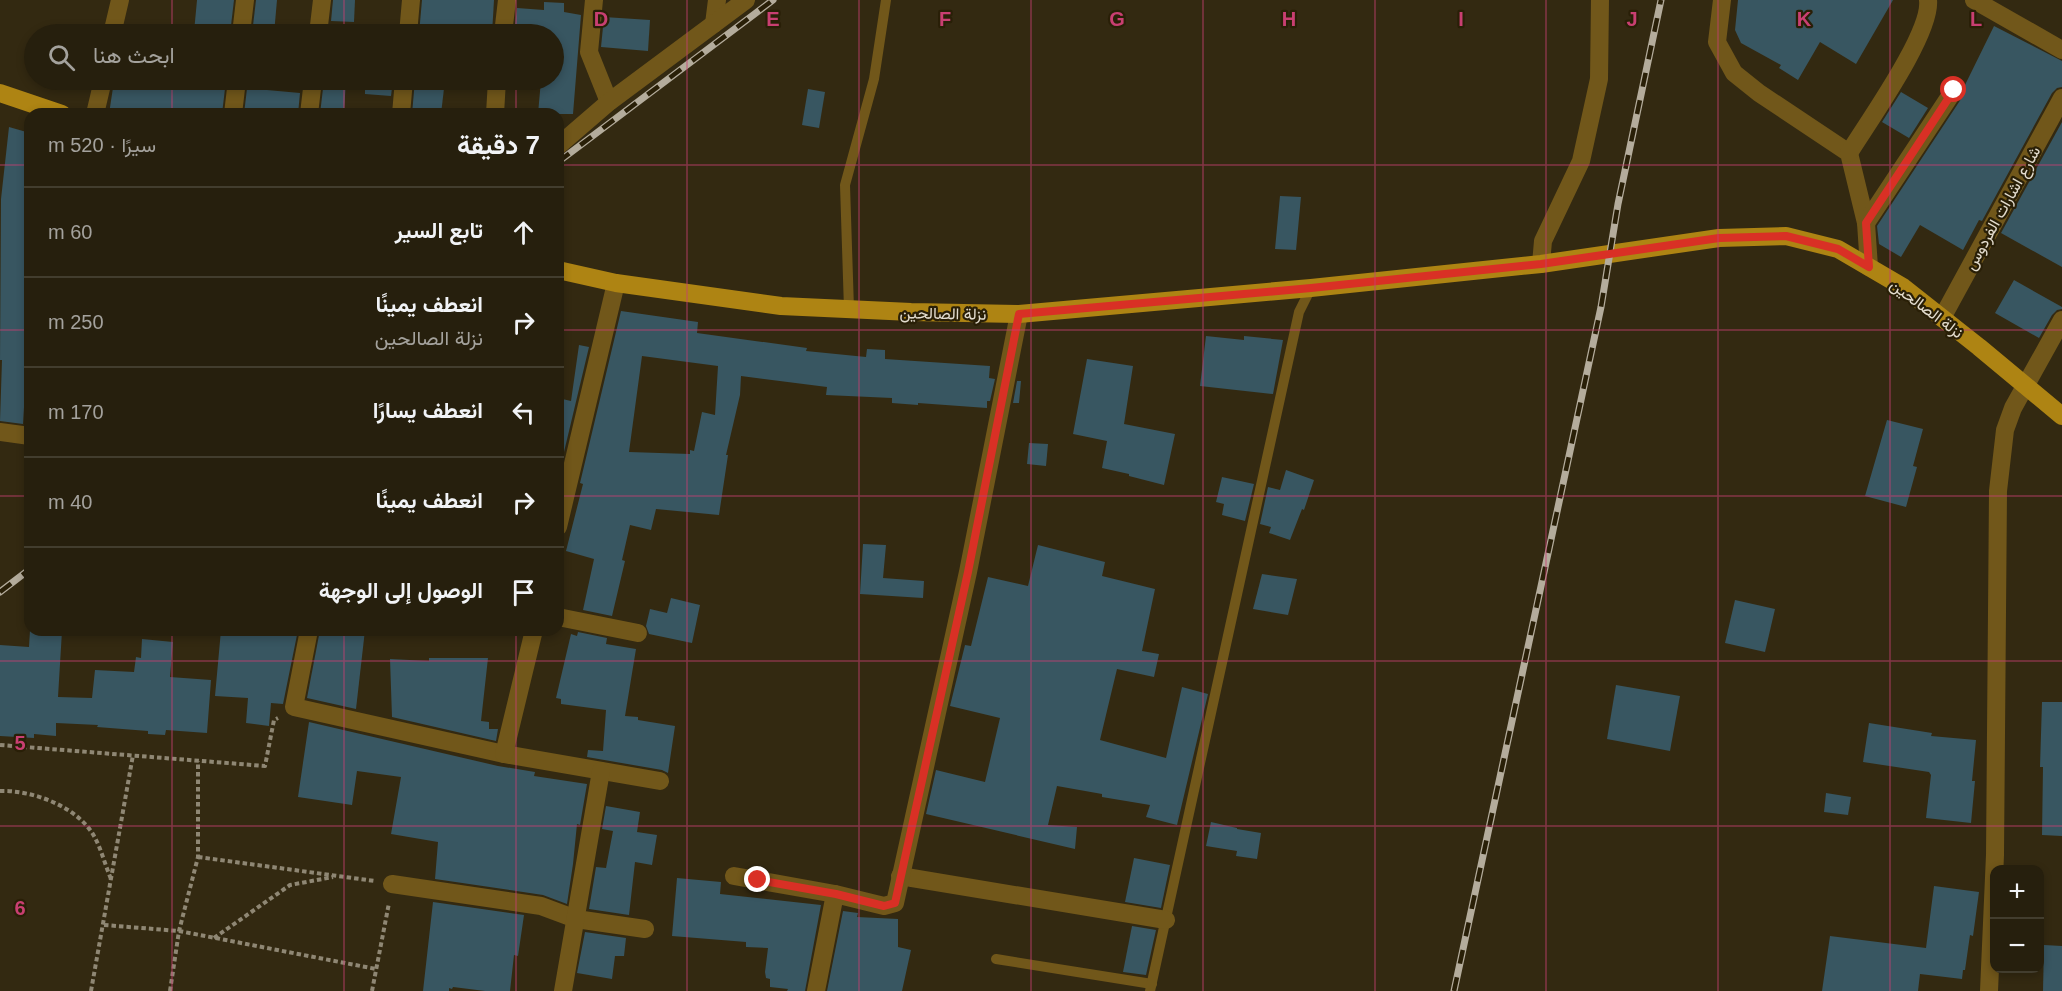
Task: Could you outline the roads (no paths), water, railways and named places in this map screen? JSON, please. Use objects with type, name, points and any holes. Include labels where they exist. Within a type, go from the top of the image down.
[{"type":"main road","points":[[0,97],[40,108]]},
{"type":"main road","name":"نزلة الصالحين","points":[[564,271],[616,283],[781,306],[1019,314],[1311,288],[1541,264],[1719,238],[1786,236],[1838,249],[1903,287],[2062,416]]},
{"type":"street","points":[[114,24],[120,0]]},
{"type":"street","points":[[243,24],[245,0]]},
{"type":"street","points":[[319,24],[322,0]]},
{"type":"street","points":[[409,24],[411,0]]},
{"type":"street","points":[[503,24],[507,0]]},
{"type":"street","points":[[594,0],[589,52],[609,102]]},
{"type":"street","points":[[714,24],[717,0]]},
{"type":"street","points":[[564,141],[609,102],[746,0]]},
{"type":"street","points":[[1541,264],[1543,241],[1581,160],[1599,78],[1600,0]]},
{"type":"street","points":[[1722,0],[1717,42],[1734,73],[1759,93],[1849,153],[1866,223],[1869,267]]},
{"type":"street","points":[[1849,153],[1915,47],[1929,9],[1928,0]]},
{"type":"street","points":[[1974,0],[2062,50]]},
{"type":"street","points":[[96,108],[101,90]]},
{"type":"street","points":[[234,108],[236,90]]},
{"type":"street","points":[[310,108],[312,90]]},
{"type":"street","points":[[402,108],[403,90]]},
{"type":"street","points":[[495,108],[496,90]]},
{"type":"street","points":[[1866,223],[1954,90]]},
{"type":"street","name":"شارع اشارات الفردوس","points":[[1942,318],[2062,98]]},
{"type":"street","points":[[564,502],[616,283]]},
{"type":"street","points":[[734,876],[836,894],[884,906],[895,903],[968,572],[1019,314]]},
{"type":"street","points":[[1989,991],[1995,855],[1998,490],[2005,430],[2013,408],[2062,320]]},
{"type":"street","points":[[0,432],[24,435]]},
{"type":"street","points":[[564,618],[638,633]]},
{"type":"street","points":[[308,636],[294,707],[504,754],[660,781]]},
{"type":"street","points":[[504,754],[533,636]]},
{"type":"street","points":[[563,991],[601,771]]},
{"type":"street","points":[[900,876],[1166,920]]},
{"type":"street","points":[[392,884],[541,906],[576,919],[645,929]]},
{"type":"street","points":[[816,991],[836,894]]},
{"type":"lane","points":[[849,309],[845,185],[874,79],[886,0]]},
{"type":"lane","points":[[996,959],[1151,987],[1299,312],[1311,288]]},
{"type":"railway","points":[[564,157],[773,0]]},
{"type":"railway","points":[[1454,991],[1601,307],[1618,204],[1661,0]]},
{"type":"railway","points":[[0,592],[24,574]]}]
